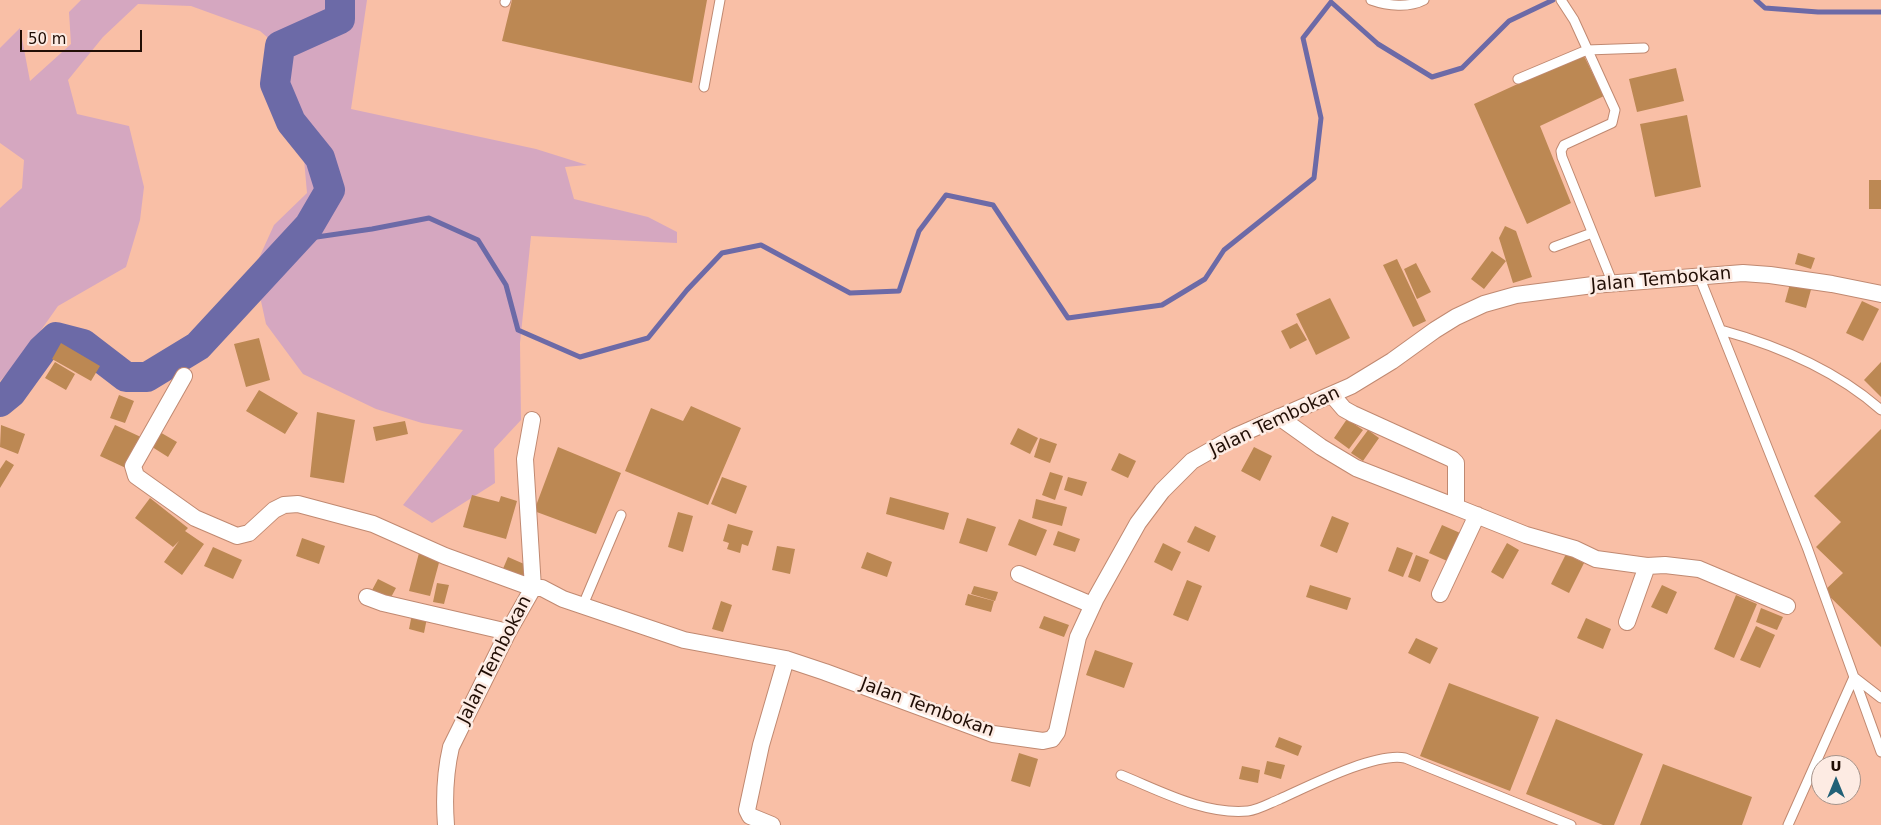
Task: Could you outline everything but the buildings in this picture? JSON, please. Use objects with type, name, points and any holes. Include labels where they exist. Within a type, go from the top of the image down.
[{"type":"street","name":"Jalan Tembokan","points":[[446,825],[445,788],[447,763],[451,747],[508,632],[533,588],[542,588],[563,599],[684,640],[786,659],[993,734],[1043,741],[1052,739],[1057,732],[1078,637],[1092,605],[1138,522],[1162,491],[1192,461],[1236,436],[1279,417],[1338,402],[1350,386],[1392,361],[1456,317],[1484,304],[1516,295],[1613,284],[1743,273],[1832,284],[1881,294]]},
{"type":"street","points":[[184,376],[133,466],[136,476],[195,518],[237,536],[243,536],[249,533],[274,510],[298,504],[373,524],[445,556],[533,588],[525,459],[532,420]]},
{"type":"street","points":[[1338,402],[1353,414],[1452,459],[1457,466],[1456,507]]},
{"type":"street","points":[[1279,417],[1321,447],[1356,468],[1526,535],[1575,549],[1596,559],[1647,566],[1665,565],[1699,570],[1787,606]]},
{"type":"street","points":[[1440,594],[1477,515]]},
{"type":"street","points":[[1627,622],[1647,566]]},
{"type":"street","points":[[1019,574],[1092,605]]},
{"type":"street","points":[[367,597],[384,603],[508,632]]},
{"type":"street","points":[[772,825],[750,816],[747,810],[762,745],[786,659]]},
{"type":"lane","points":[[704,87],[720,0]]},
{"type":"lane","points":[[1371,0],[1388,5],[1408,5],[1424,0]]},
{"type":"lane","points":[[1561,0],[1574,20],[1615,110],[1612,123],[1564,145],[1561,151],[1613,284]]},
{"type":"lane","points":[[1518,79],[1587,50],[1644,48]]},
{"type":"lane","points":[[1554,247],[1592,233]]},
{"type":"lane","points":[[1699,276],[1807,547],[1881,752]]},
{"type":"lane","points":[[1722,330],[1756,340],[1795,355],[1843,382],[1881,410]]},
{"type":"lane","points":[[583,605],[621,515]]},
{"type":"lane","points":[[1854,676],[1881,698]]},
{"type":"lane","points":[[1788,825],[1854,676]]},
{"type":"lane","points":[[1121,775],[1199,806],[1228,811],[1250,811],[1348,770],[1396,756],[1571,825]]},
{"type":"shaded area","points":[[81,0],[367,0],[351,109],[536,149],[587,165],[565,167],[574,199],[648,217],[677,232],[677,243],[531,236],[520,343],[521,420],[494,449],[495,483],[432,523],[403,505],[463,430],[422,423],[376,409],[303,374],[266,324],[254,269],[274,225],[307,193],[304,159],[276,119],[278,75],[287,54],[260,31],[191,6],[138,4],[103,37],[68,80],[77,114],[129,126],[144,187],[140,220],[126,267],[58,306],[20,360],[0,381],[0,208],[22,188],[24,160],[0,143],[0,48],[20,28],[30,81],[71,44],[69,12]]},
{"type":"waterway","points":[[0,402],[11,393],[42,350],[56,337],[83,344],[126,377],[147,377],[198,346],[309,226],[330,190],[320,158],[291,122],[275,84],[280,46],[340,19],[340,0]]},
{"type":"waterway","points":[[296,240],[372,229],[429,218],[478,240],[506,285],[518,330],[580,357],[648,338],[687,290],[722,253],[761,245],[850,293],[899,291],[919,231],[946,195],[993,205],[1068,318],[1162,305],[1205,279],[1224,250],[1314,178],[1321,118],[1303,38],[1331,2],[1378,44],[1432,77],[1462,68],[1509,21],[1553,0]]},
{"type":"waterway","points":[[1756,0],[1765,8],[1818,12],[1881,12]]}]
